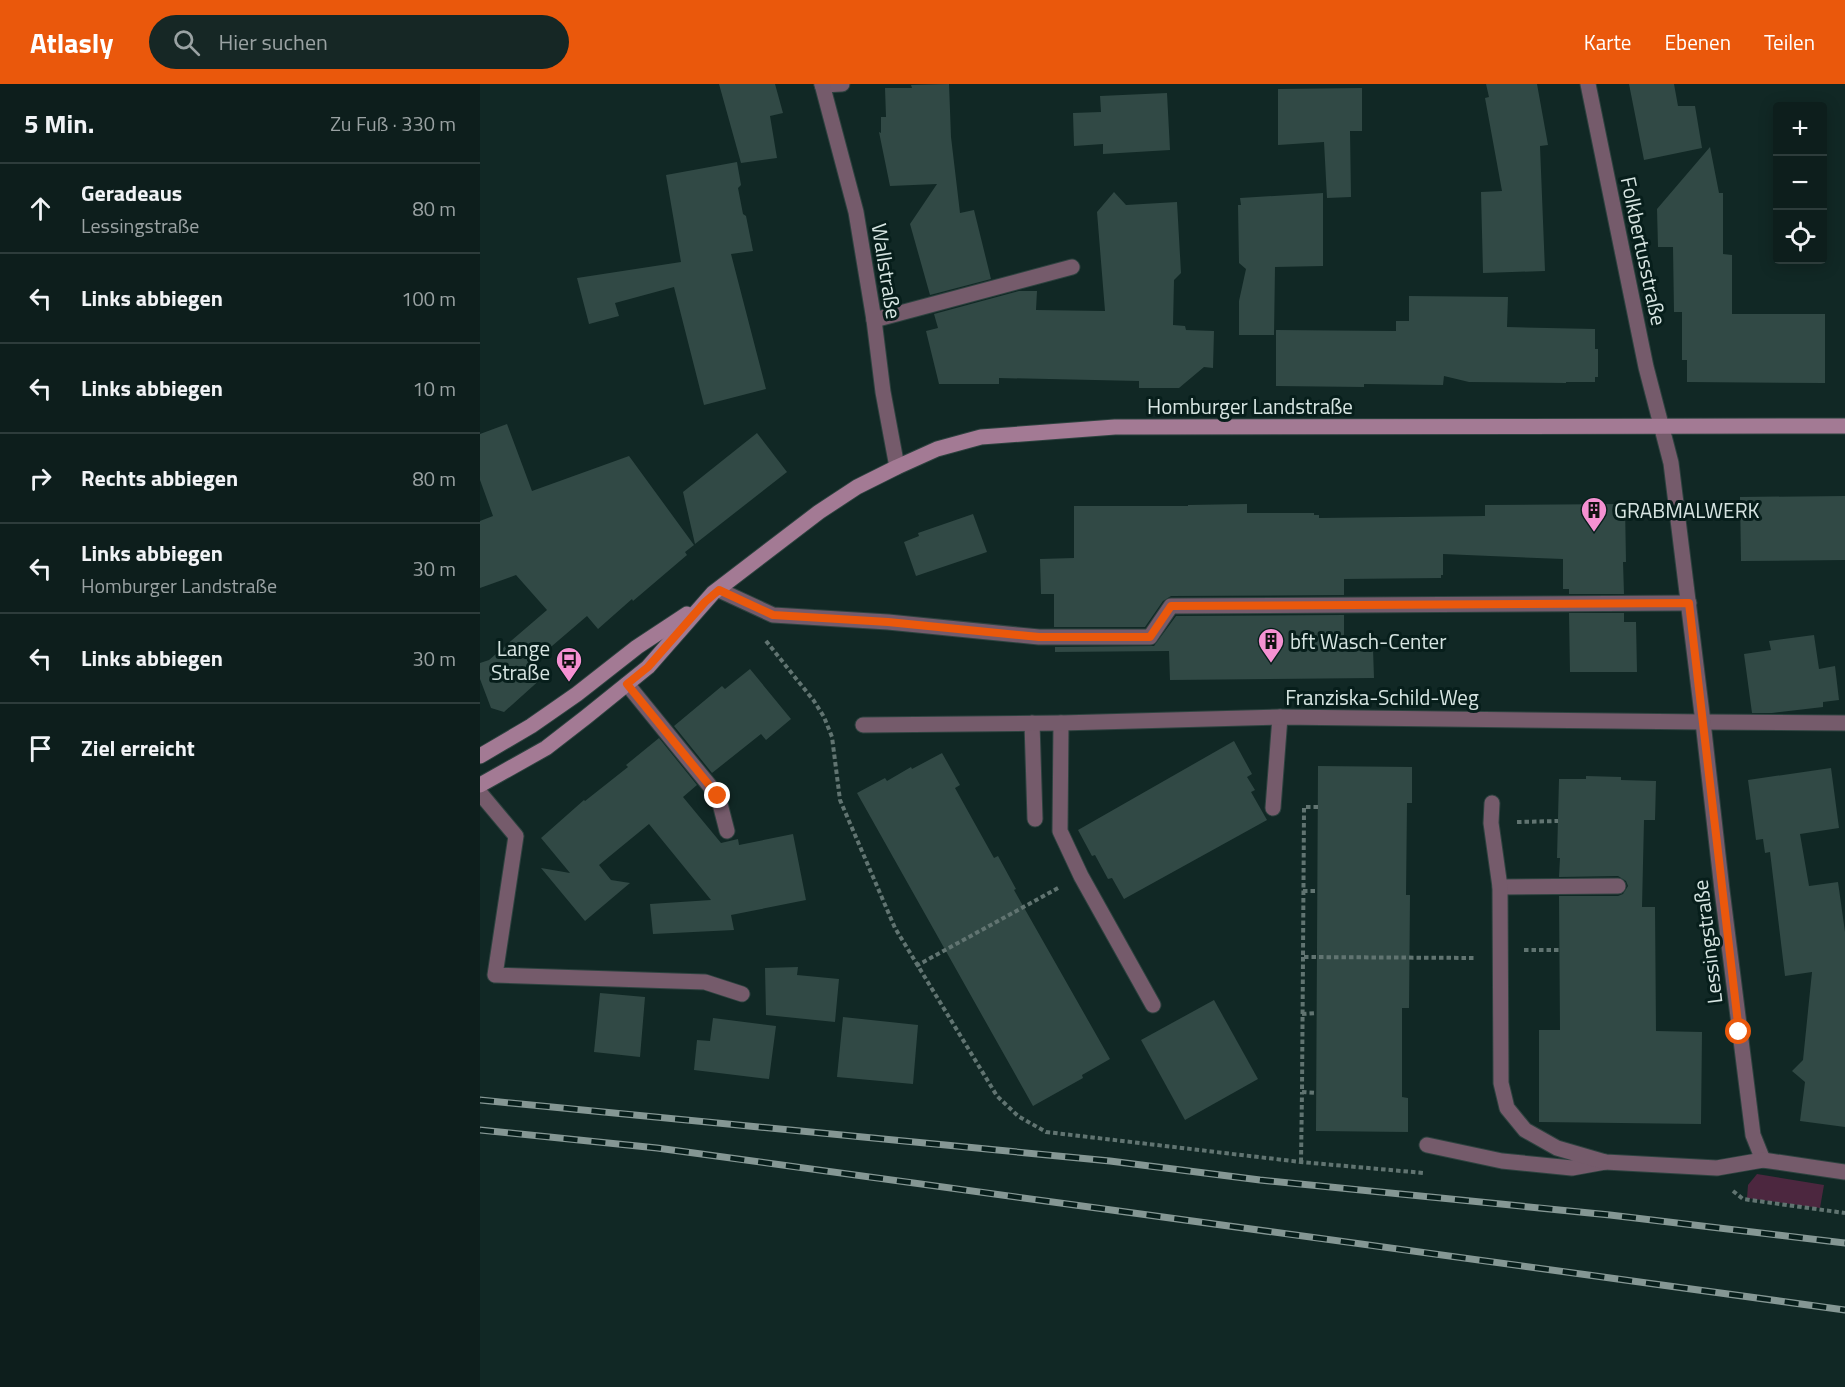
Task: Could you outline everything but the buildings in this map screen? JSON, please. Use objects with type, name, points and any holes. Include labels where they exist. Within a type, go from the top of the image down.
[{"type":"main road","name":"Homburger Landstraße","points":[[480,756],[531,726],[577,694],[637,647],[705,602],[819,512],[857,487],[937,449],[981,437],[1115,427],[1845,426]]},
{"type":"main road","name":"Homburger Landstraße","points":[[480,785],[546,748],[648,667],[705,602]]},
{"type":"street","points":[[822,85],[842,84]]},
{"type":"street","name":"Folkbertusstraße","points":[[1588,84],[1646,367],[1662,426]]},
{"type":"street","name":"Wallstraße","points":[[822,85],[856,212],[883,392],[897,467]]},
{"type":"street","points":[[874,320],[1072,267]]},
{"type":"street","name":"Lessingstraße","points":[[1662,426],[1671,463],[1689,603],[1753,1135],[1763,1160]]},
{"type":"street","points":[[719,590],[773,615],[888,622],[1039,637],[1150,637],[1171,606],[1689,603]]},
{"type":"street","points":[[627,684],[718,796],[727,831]]},
{"type":"street","points":[[1273,808],[1280,717]]},
{"type":"street","name":"Franziska-Schild-Weg","points":[[863,724],[1061,723],[1280,717],[1845,723]]},
{"type":"street","points":[[1032,723],[1035,819]]},
{"type":"street","points":[[1061,723],[1060,831],[1081,876],[1153,1005]]},
{"type":"street","points":[[480,793],[516,836],[495,975],[705,982],[742,994]]},
{"type":"street","points":[[1492,803],[1491,823],[1500,887],[1500,1083],[1507,1108],[1525,1130],[1557,1148],[1605,1162],[1716,1168],[1763,1160],[1845,1172]]},
{"type":"street","points":[[1500,887],[1618,886]]},
{"type":"street","points":[[1427,1145],[1502,1161],[1572,1168],[1605,1162]]},
{"type":"path","points":[[1302,1162],[1304,807],[1318,807]]},
{"type":"path","points":[[1491,823],[1558,821]]},
{"type":"path","points":[[916,966],[1081,876]]},
{"type":"path","points":[[1303,891],[1317,891]]},
{"type":"path","points":[[1303,957],[1501,954],[1560,950]]},
{"type":"path","points":[[1302,1014],[1316,1013]]},
{"type":"path","points":[[1302,1092],[1316,1093]]},
{"type":"path","points":[[1729,1186],[1743,1199],[1845,1213]]},
{"type":"shaded area","points":[[1757,1174],[1824,1185],[1820,1208],[1747,1198],[1748,1185]]},
{"type":"railway","points":[[480,1100],[1110,1161],[1260,1180],[1610,1215],[1845,1243]]},
{"type":"railway","points":[[480,1130],[657,1148],[1845,1310]]},
{"type":"place","name":"GRABMALWERK","points":[[1594,533]]},
{"type":"place","name":"bft Wasch-Center","points":[[1271,664]]},
{"type":"place","name":"Lange Straße","points":[[569,683]]},
{"type":"route","points":[[718,796],[627,684],[648,667],[713,593],[719,590],[773,615],[888,622],[1039,637],[1150,637],[1171,606],[1689,603],[1739,1032]]}]
